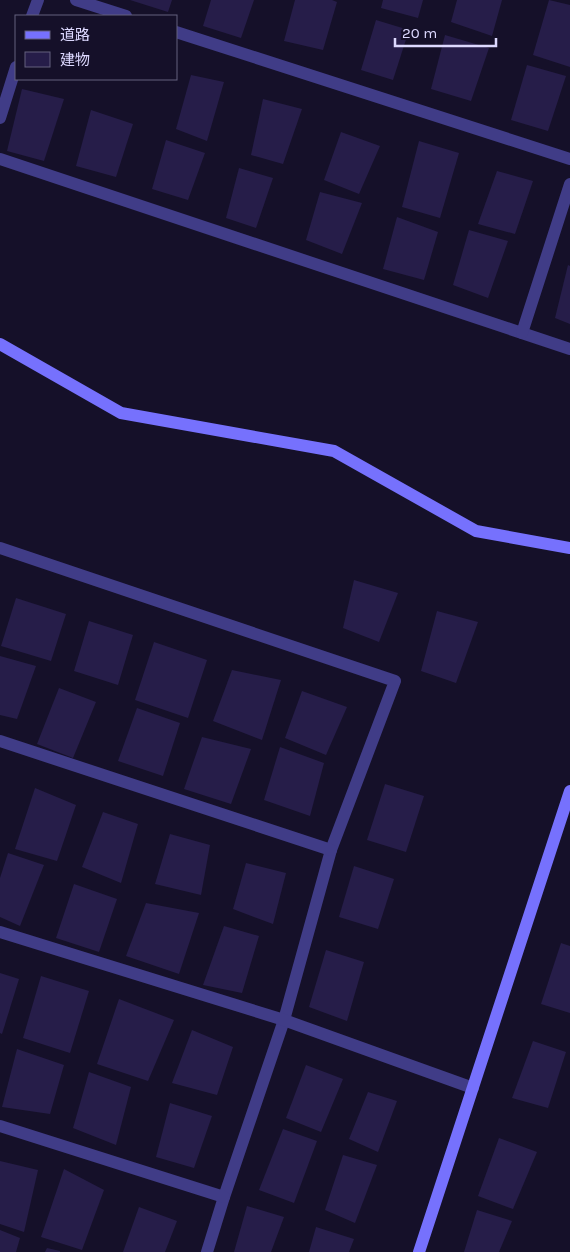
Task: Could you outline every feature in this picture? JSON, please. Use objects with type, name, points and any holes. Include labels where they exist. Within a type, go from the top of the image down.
[{"type":"street","points":[[32,15],[38,0]]},
{"type":"street","points":[[76,0],[123,15]]},
{"type":"street","points":[[178,33],[570,159]]},
{"type":"street","points":[[0,118],[15,70]]},
{"type":"street","points":[[0,159],[570,349]]},
{"type":"street","points":[[522,333],[570,184]]},
{"type":"street","points":[[0,344],[121,413],[334,451],[476,531],[570,548]]},
{"type":"street","points":[[0,548],[395,681],[331,850],[284,1020],[207,1252]]},
{"type":"street","points":[[0,742],[331,850]]},
{"type":"street","points":[[419,1252],[570,791]]},
{"type":"street","points":[[0,932],[284,1020],[473,1088]]},
{"type":"street","points":[[0,1126],[224,1197]]},
{"type":"building","points":[[130,0],[172,0],[168,12]]},
{"type":"building","points":[[211,0],[254,0],[241,38],[203,26]]},
{"type":"building","points":[[295,0],[332,0],[337,2],[323,50],[284,41]]},
{"type":"building","points":[[383,0],[423,0],[418,18],[381,8]]},
{"type":"building","points":[[457,0],[502,0],[492,36],[451,22]]},
{"type":"building","points":[[549,0],[570,5],[570,67],[533,55]]},
{"type":"building","points":[[376,20],[409,30],[393,80],[361,70]]},
{"type":"building","points":[[445,35],[489,48],[471,101],[431,89]]},
{"type":"building","points":[[527,65],[566,76],[548,131],[511,120]]},
{"type":"building","points":[[191,75],[224,82],[207,141],[176,129]]},
{"type":"building","points":[[22,89],[64,99],[44,161],[7,151]]},
{"type":"building","points":[[263,99],[302,109],[283,164],[251,155]]},
{"type":"building","points":[[91,110],[133,124],[116,177],[76,166]]},
{"type":"building","points":[[341,132],[380,146],[359,194],[324,180]]},
{"type":"building","points":[[166,140],[205,153],[188,200],[152,189]]},
{"type":"building","points":[[419,141],[459,153],[440,218],[402,207]]},
{"type":"building","points":[[239,168],[273,178],[256,228],[226,218]]},
{"type":"building","points":[[497,171],[533,181],[515,234],[478,224]]},
{"type":"building","points":[[320,192],[362,203],[342,254],[306,240]]},
{"type":"building","points":[[397,217],[438,232],[424,280],[383,269]]},
{"type":"building","points":[[469,230],[508,241],[488,298],[453,285]]},
{"type":"building","points":[[568,265],[570,266],[570,324],[555,318]]},
{"type":"building","points":[[354,580],[398,593],[379,642],[343,628]]},
{"type":"building","points":[[16,598],[66,614],[51,661],[1,646]]},
{"type":"building","points":[[437,611],[478,622],[456,683],[421,671]]},
{"type":"building","points":[[89,621],[133,635],[118,685],[74,671]]},
{"type":"building","points":[[154,642],[207,660],[188,718],[135,700]]},
{"type":"building","points":[[0,656],[36,666],[17,719],[0,715]]},
{"type":"building","points":[[232,670],[281,680],[262,740],[213,721]]},
{"type":"building","points":[[59,688],[96,702],[73,758],[37,744]]},
{"type":"building","points":[[302,691],[347,707],[326,755],[285,738]]},
{"type":"building","points":[[137,708],[180,723],[163,776],[118,761]]},
{"type":"building","points":[[202,737],[251,749],[231,804],[184,789]]},
{"type":"building","points":[[280,747],[324,763],[310,816],[264,800]]},
{"type":"building","points":[[385,784],[424,796],[406,852],[367,840]]},
{"type":"building","points":[[35,788],[76,805],[57,861],[15,849]]},
{"type":"building","points":[[103,812],[138,824],[121,883],[82,867]]},
{"type":"building","points":[[170,834],[210,845],[201,895],[155,884]]},
{"type":"building","points":[[8,853],[44,865],[20,926],[0,917],[0,878]]},
{"type":"building","points":[[246,863],[286,873],[273,924],[233,909]]},
{"type":"building","points":[[354,866],[394,879],[378,929],[339,917]]},
{"type":"building","points":[[74,884],[117,899],[99,952],[56,938]]},
{"type":"building","points":[[146,903],[199,913],[179,974],[126,956]]},
{"type":"building","points":[[224,926],[259,936],[242,993],[203,985]]},
{"type":"building","points":[[561,943],[570,946],[570,1013],[541,1004]]},
{"type":"building","points":[[326,950],[364,962],[347,1021],[309,1007]]},
{"type":"building","points":[[0,973],[19,979],[2,1034],[0,1033]]},
{"type":"building","points":[[41,976],[89,991],[70,1053],[23,1038]]},
{"type":"building","points":[[119,999],[174,1020],[148,1081],[97,1064]]},
{"type":"building","points":[[192,1030],[233,1047],[217,1095],[172,1083]]},
{"type":"building","points":[[533,1041],[566,1052],[548,1108],[512,1098]]},
{"type":"building","points":[[17,1049],[64,1065],[50,1114],[2,1107]]},
{"type":"building","points":[[306,1065],[343,1079],[321,1132],[286,1118]]},
{"type":"building","points":[[89,1072],[131,1087],[116,1145],[73,1128]]},
{"type":"building","points":[[368,1092],[397,1101],[378,1152],[349,1139]]},
{"type":"building","points":[[170,1103],[212,1116],[194,1168],[156,1157]]},
{"type":"building","points":[[283,1129],[317,1141],[294,1203],[259,1190]]},
{"type":"building","points":[[499,1138],[537,1152],[513,1209],[478,1196]]},
{"type":"building","points":[[343,1155],[377,1165],[355,1223],[325,1210]]},
{"type":"building","points":[[0,1161],[38,1170],[24,1232],[0,1224]]},
{"type":"building","points":[[64,1169],[104,1190],[82,1250],[41,1237]]},
{"type":"building","points":[[247,1206],[284,1217],[271,1252],[234,1252]]},
{"type":"building","points":[[139,1207],[177,1221],[165,1252],[123,1252]]},
{"type":"building","points":[[477,1210],[512,1221],[499,1252],[464,1252]]},
{"type":"building","points":[[316,1227],[354,1239],[349,1252],[309,1252]]},
{"type":"building","points":[[0,1230],[20,1238],[16,1252],[0,1252]]},
{"type":"building","points":[[47,1248],[60,1251],[60,1252],[45,1252]]}]
